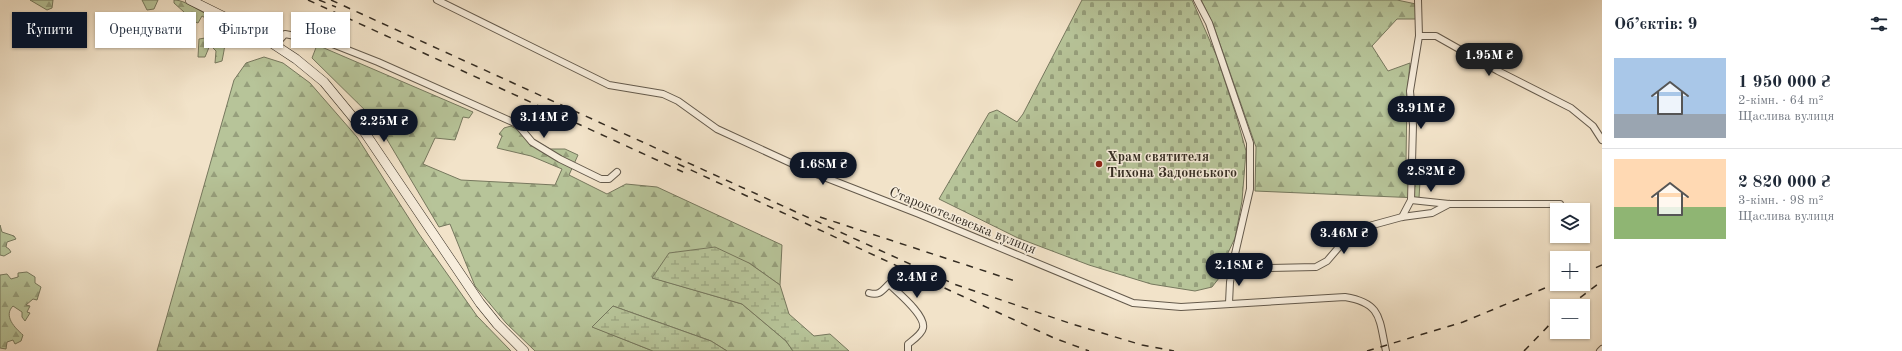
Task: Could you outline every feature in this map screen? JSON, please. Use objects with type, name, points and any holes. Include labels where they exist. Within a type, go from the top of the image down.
[{"type":"main road","points":[[190,0],[216,12]]},
{"type":"main road","points":[[280,48],[296,59],[324,82],[344,104],[361,126],[472,292],[497,324],[524,351]]},
{"type":"street","name":"Старокотелевська вулиця","points":[[437,0],[609,86],[663,94],[678,101],[717,129],[806,170],[919,214],[1133,303],[1181,307],[1345,297],[1360,299],[1371,306],[1379,317],[1386,351]]},
{"type":"street","points":[[1197,0],[1210,23],[1250,143],[1250,189],[1232,269],[1229,304]]},
{"type":"street","points":[[1402,217],[1411,200],[1413,125],[1410,91],[1419,36],[1418,0]]},
{"type":"street","points":[[283,37],[286,34],[330,43],[378,62],[517,124],[532,142],[560,159],[601,179],[609,179],[617,172]]},
{"type":"street","points":[[1419,36],[1436,36],[1498,71],[1572,108],[1593,126],[1602,140]]},
{"type":"street","points":[[1411,200],[1449,204],[1550,204]]},
{"type":"street","points":[[1232,269],[1316,267],[1327,261],[1351,233],[1358,228],[1402,217],[1432,213],[1449,204]]},
{"type":"street","points":[[869,293],[876,295],[880,294],[889,284],[919,314],[923,321],[923,327],[921,333],[908,344],[908,351]]},
{"type":"green space","points":[[30,0],[53,0],[52,8],[47,10]]},
{"type":"green space","points":[[142,0],[158,0],[154,9],[147,10]]},
{"type":"green space","points":[[174,0],[189,4],[204,12],[204,17],[202,16],[198,23],[196,22],[196,12],[184,12],[174,3]]},
{"type":"green space","points":[[1082,0],[1192,0],[1217,57],[1246,151],[1242,201],[1235,238],[1227,255],[1223,273],[1212,287],[1195,291],[1151,284],[1089,265],[1018,238],[939,199],[989,113],[997,110],[1017,122],[1023,114]]},
{"type":"green space","points":[[1201,0],[1397,0],[1416,4],[1416,19],[1397,19],[1372,46],[1388,71],[1410,63],[1407,94],[1406,161],[1421,165],[1419,198],[1255,191],[1256,147],[1213,24]]},
{"type":"green space","points":[[204,38],[204,48],[209,48],[205,57],[198,57],[199,39]]},
{"type":"green space","points":[[213,48],[224,48],[222,61],[215,63],[216,51]]},
{"type":"green space","points":[[316,48],[324,48],[473,112],[469,118],[463,117],[455,140],[435,138],[423,164],[461,180],[555,185],[562,169],[531,156],[497,148],[502,136],[499,134],[504,128],[511,126],[550,149],[565,149],[578,155],[569,175],[607,194],[626,184],[657,187],[782,245],[780,285],[749,263],[653,278],[742,304],[786,341],[793,351],[727,351],[711,341],[613,306],[593,327],[653,351],[535,351],[506,323],[475,286],[450,224],[439,227],[376,121],[312,58]]},
{"type":"green space","points":[[264,57],[283,63],[310,83],[357,137],[419,234],[477,316],[511,351],[157,351],[234,80],[246,63]]},
{"type":"green space","points":[[0,225],[2,232],[14,236],[16,239],[7,242],[6,247],[11,252],[4,256],[0,255]]},
{"type":"green space","points":[[715,247],[749,263],[780,285],[789,314],[814,336],[830,334],[849,351],[793,351],[786,341],[742,304],[652,278],[669,253]]},
{"type":"green space","points":[[27,272],[35,277],[35,283],[41,287],[37,300],[33,299],[26,305],[30,306],[27,312],[30,313],[25,321],[22,317],[22,312],[13,306],[9,314],[11,322],[23,335],[21,341],[15,344],[13,340],[7,342],[6,349],[0,348],[0,275],[7,274],[11,279],[18,277],[18,273]]},
{"type":"green space","points":[[613,306],[711,341],[727,351],[653,351],[592,327]]},
{"type":"railway","points":[[308,0],[683,172]]},
{"type":"railway","points":[[319,0],[336,7]]},
{"type":"railway","points":[[331,0],[954,284],[1072,324],[1142,345],[1174,351]]},
{"type":"railway","points":[[678,164],[1054,338],[1089,351]]},
{"type":"railway","points":[[820,217],[1018,282]]},
{"type":"railway","points":[[1590,270],[1602,265]]},
{"type":"railway","points":[[1578,299],[1602,281]]},
{"type":"railway","points":[[1367,351],[1463,322],[1550,286]]},
{"type":"railway","points":[[1524,351],[1550,324]]},
{"type":"place","name":"Храм святителя Тихона Задонського","points":[[1099,164]]}]
